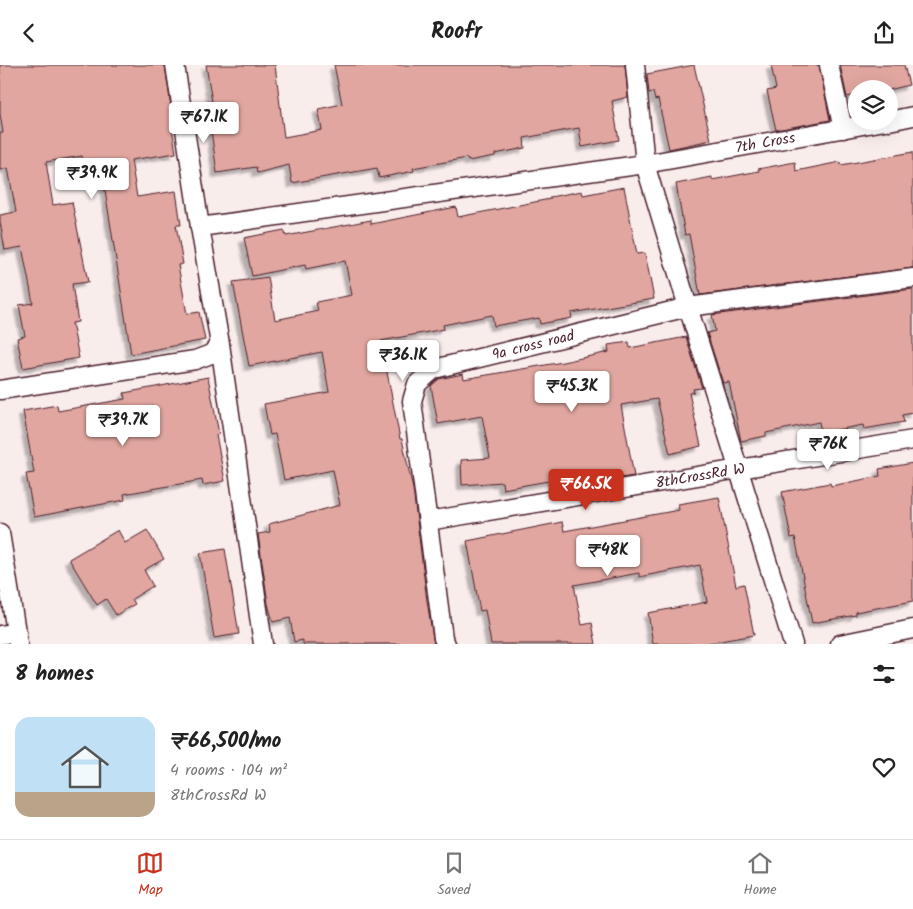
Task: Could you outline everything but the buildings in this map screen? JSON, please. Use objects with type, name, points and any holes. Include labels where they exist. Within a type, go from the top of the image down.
[{"type":"street","points":[[175,65],[220,344],[263,644]]},
{"type":"street","points":[[635,65],[645,164],[793,644]]},
{"type":"street","points":[[830,65],[843,129]]},
{"type":"street","name":"7th Cross","points":[[898,119],[913,116]]},
{"type":"street","name":"7th Cross","points":[[200,227],[645,164],[848,128]]},
{"type":"street","name":"9a cross road","points":[[446,644],[443,638],[412,401],[416,384],[434,369],[688,307],[913,277]]},
{"type":"street","points":[[0,390],[195,360],[211,354],[220,344]]},
{"type":"street","name":"8thCrossRd W","points":[[428,521],[913,440]]},
{"type":"street","points":[[0,533],[12,637]]},
{"type":"street","points":[[840,644],[913,629]]}]
